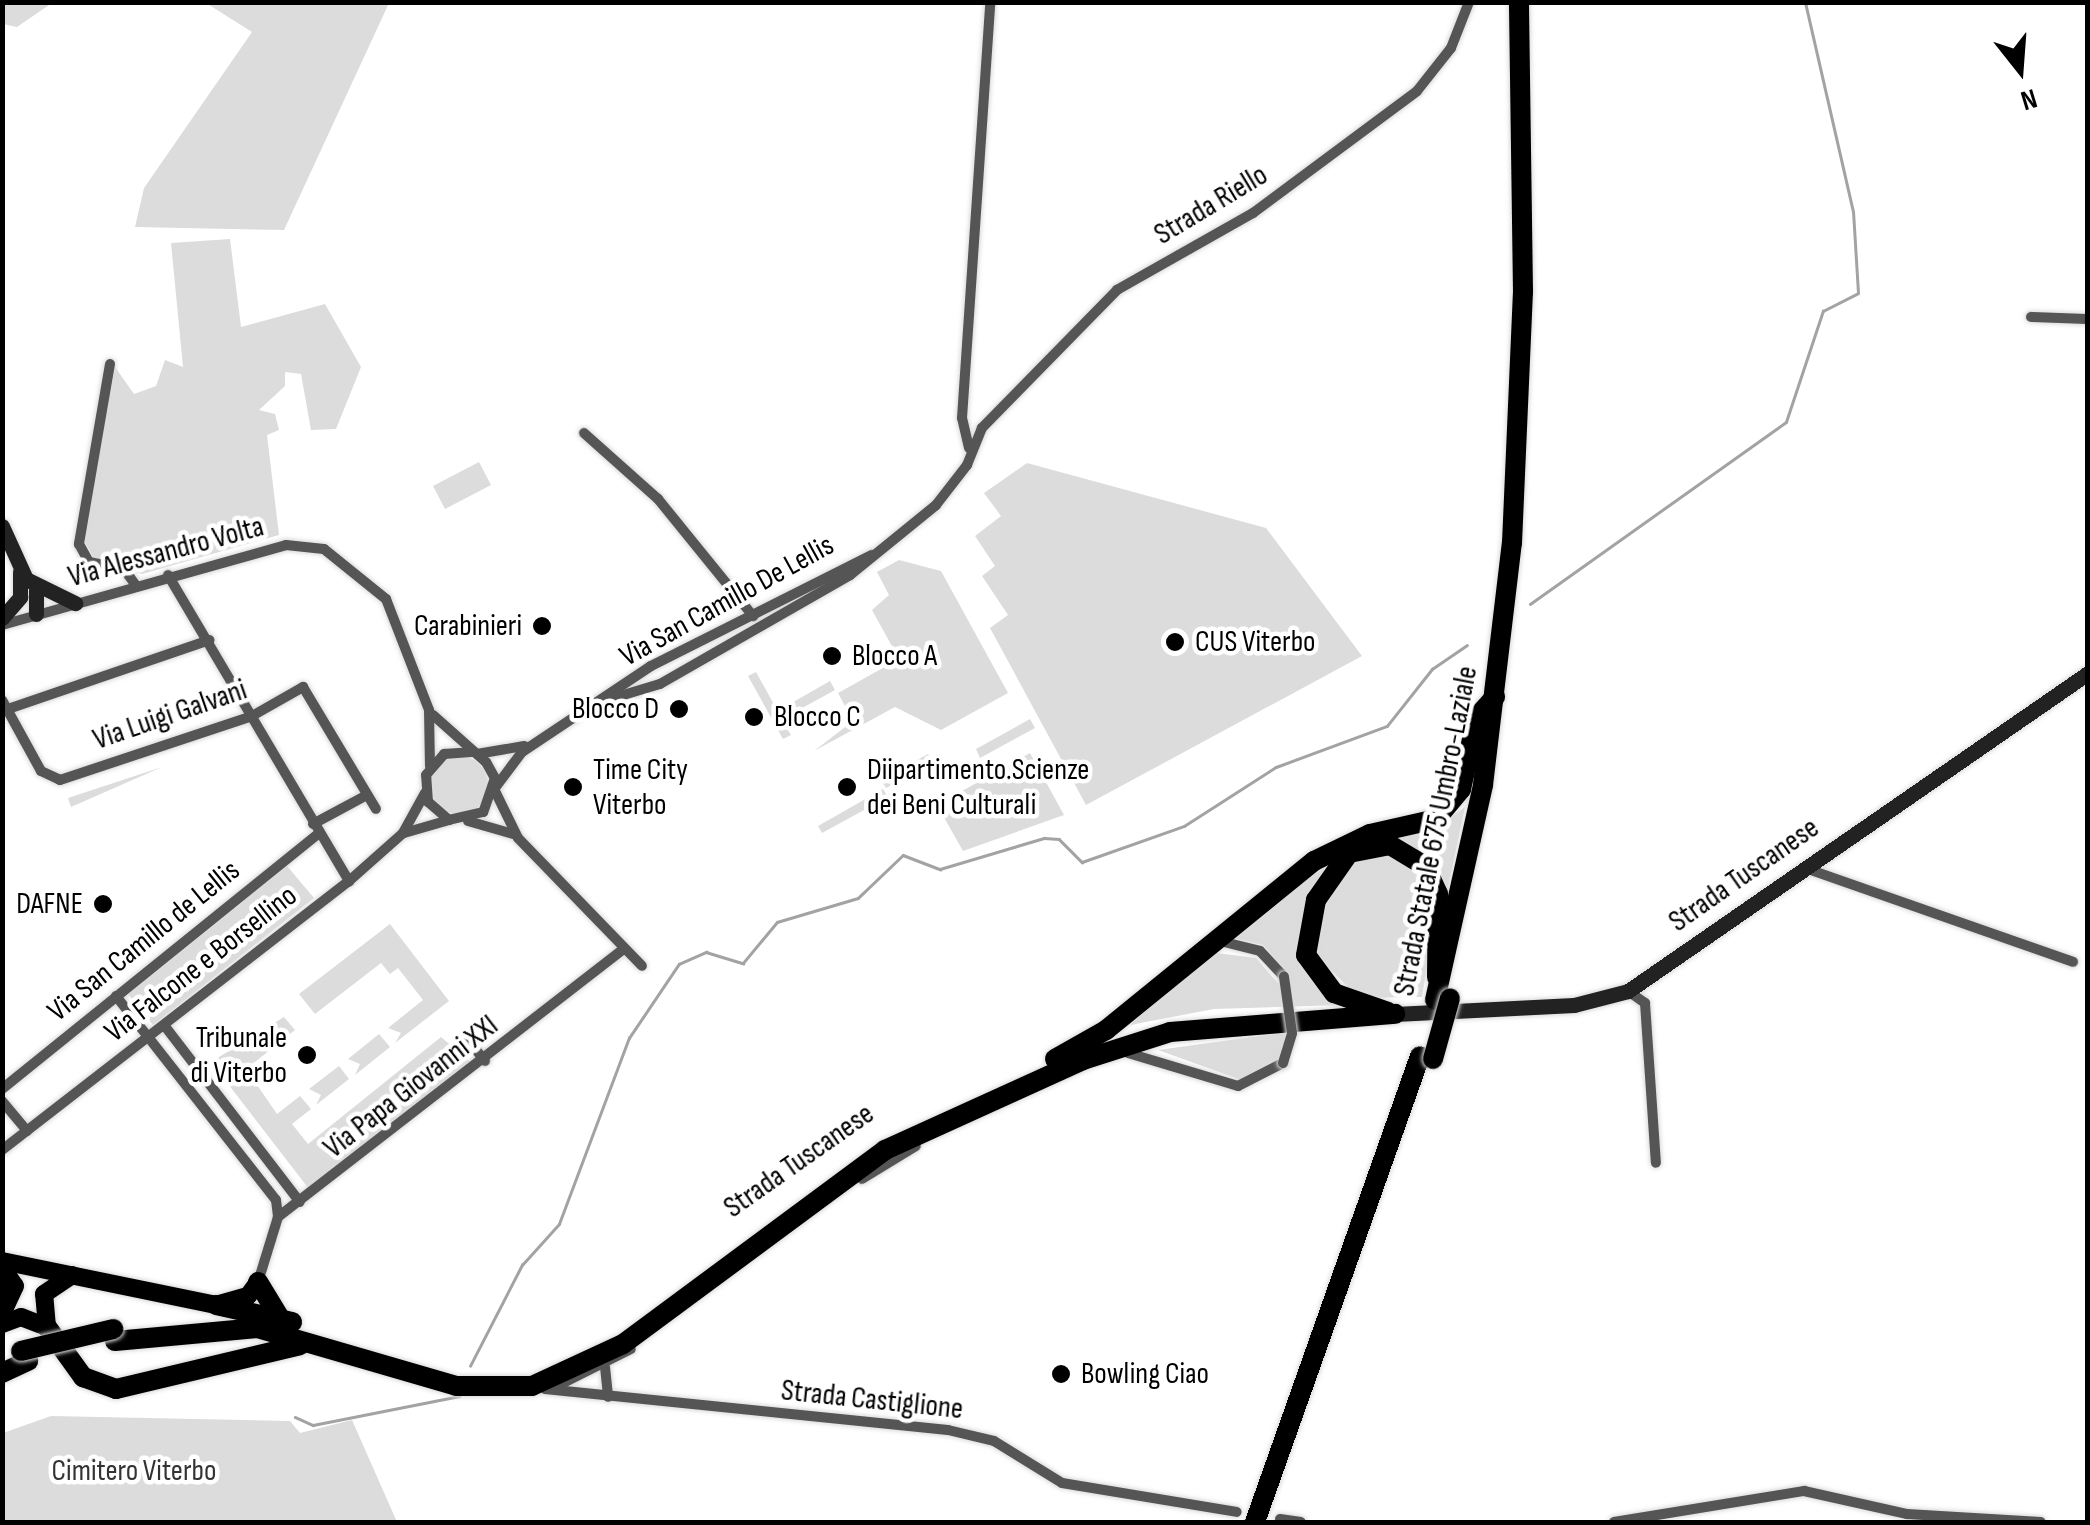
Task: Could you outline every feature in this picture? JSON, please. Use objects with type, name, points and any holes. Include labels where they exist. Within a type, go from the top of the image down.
[{"type":"highway","name":"Strada Statale 675 Umbro-Laziale","points":[[1441,994],[1496,696],[1521,392],[1519,2]]},
{"type":"highway","name":"Strada Statale 675 Umbro-Laziale","points":[[1274,1521],[1427,1058],[1502,749],[1525,544],[1535,292],[1532,2]]},
{"type":"highway","points":[[1055,1059],[1106,1030],[1199,947],[1347,842],[1436,819],[1461,789],[1477,717],[1496,696]]},
{"type":"highway","points":[[1395,1014],[1334,994],[1308,961],[1316,900],[1349,853],[1390,845],[1425,866],[1438,894],[1431,955],[1441,994]]},
{"type":"highway","points":[[1199,947],[1224,942]]},
{"type":"highway","name":"Strada Tuscanese","points":[[216,1305],[273,1317],[458,1374],[554,1368],[590,1351],[872,1144],[1055,1059],[1200,1016],[1395,1014]]},
{"type":"highway","name":"Strada Tuscanese","points":[[371,1360],[456,1386],[546,1386],[623,1344],[885,1150],[1083,1060],[1190,1030],[1395,1014]]},
{"type":"highway","points":[[1124,1053],[1190,1030]]},
{"type":"highway","name":"Strada Statale 675 Umbro-Laziale","points":[[1246,1517],[1427,1058]]},
{"type":"highway","points":[[2,1373],[17,1357],[114,1335],[273,1317],[258,1282]]},
{"type":"highway","points":[[47,1326],[84,1377],[116,1389],[290,1344],[371,1360]]},
{"type":"highway","points":[[114,1335],[257,1328],[371,1360]]},
{"type":"main road","points":[[2,526],[20,568],[36,590],[75,603]]},
{"type":"main road","points":[[2,622],[20,597],[20,568]]},
{"type":"main road","points":[[36,590],[36,614]]},
{"type":"main road","points":[[20,597],[36,614]]},
{"type":"main road","name":"Strada Tuscanese","points":[[1395,1014],[1574,1005],[1628,991],[2088,673]]},
{"type":"main road","points":[[2,1264],[216,1305],[248,1296],[258,1282]]},
{"type":"main road","points":[[2,1264],[15,1286],[2,1314]]},
{"type":"main road","points":[[2,1324],[20,1317],[47,1326],[44,1294],[72,1275]]},
{"type":"street","points":[[969,450],[962,418],[990,2]]},
{"type":"street","name":"Strada Riello","points":[[969,450],[1116,290],[1253,213],[1417,91],[1451,48],[1469,2]]},
{"type":"street","points":[[2031,317],[2088,320]]},
{"type":"street","points":[[110,364],[79,544],[89,562],[124,568],[135,584]]},
{"type":"street","points":[[584,432],[658,499],[753,616]]},
{"type":"street","name":"Via San Camillo De Lellis","points":[[610,699],[660,684],[873,554],[936,505],[969,450]]},
{"type":"street","name":"Via Alessandro Volta","points":[[2,622],[286,545],[338,555],[386,599],[429,710],[430,766]]},
{"type":"street","name":"Via San Camillo De Lellis","points":[[495,790],[539,740],[610,699],[651,666],[753,616],[845,561],[873,554]]},
{"type":"street","points":[[168,575],[349,880]]},
{"type":"street","name":"Via Luigi Galvani","points":[[209,640],[5,704],[41,770],[60,780],[252,716],[303,686],[376,808]]},
{"type":"street","name":"Via Alessandro Volta","points":[[429,710],[474,753]]},
{"type":"street","name":"Via San Camillo De Lellis","points":[[474,753],[539,740]]},
{"type":"street","points":[[518,838],[467,821],[448,820],[425,793],[430,766],[444,754],[474,753],[518,838],[642,966]]},
{"type":"street","points":[[467,821],[495,790]]},
{"type":"street","name":"Via Falcone e Borsellino","points":[[2,1150],[349,880],[403,833],[425,793]]},
{"type":"street","name":"Via San Camillo de Lellis","points":[[2,1089],[316,828],[367,795]]},
{"type":"street","name":"Via Falcone e Borsellino","points":[[403,833],[448,820]]},
{"type":"street","points":[[1806,868],[2073,962]]},
{"type":"street","points":[[1124,1053],[1238,1086],[1283,1063],[1292,1033],[1284,977],[1260,950],[1224,942]]},
{"type":"street","name":"Via Papa Giovanni XXI","points":[[278,1216],[485,1061],[624,949]]},
{"type":"street","points":[[1628,991],[1646,1004],[1656,1163]]},
{"type":"street","points":[[116,996],[243,1156],[278,1216],[258,1282]]},
{"type":"street","points":[[164,1025],[300,1202]]},
{"type":"street","points":[[468,1040],[485,1061]]},
{"type":"street","name":"Strada Tuscanese","points":[[546,1386],[606,1366],[878,1168],[1124,1053]]},
{"type":"street","points":[[176,1071],[191,1060]]},
{"type":"street","points":[[2,1101],[27,1131]]},
{"type":"street","points":[[243,1156],[258,1145]]},
{"type":"street","points":[[606,1366],[608,1397]]},
{"type":"street","name":"Strada Castiglione","points":[[546,1386],[608,1397],[948,1430],[994,1441],[1062,1483],[1246,1517]]},
{"type":"street","points":[[1614,1522],[1804,1491],[1907,1514],[2042,1522]]},
{"type":"street","points":[[1274,1521],[1300,1522]]},
{"type":"green space","points":[[3,2],[52,3],[17,27],[3,24]]},
{"type":"green space","points":[[206,3],[389,3],[284,230],[135,227],[144,188],[252,32]]},
{"type":"green space","points":[[230,239],[241,327],[325,304],[361,367],[336,429],[311,430],[301,374],[285,372],[285,386],[259,410],[275,414],[279,430],[267,435],[279,535],[142,574],[95,561],[83,538],[115,367],[134,394],[156,386],[165,360],[183,367],[171,243]]},
{"type":"green space","points":[[479,462],[491,485],[445,509],[433,486]]},
{"type":"green space","name":"CUS Viterbo","points":[[1027,463],[1266,528],[1362,656],[1086,805],[990,628],[1008,615],[982,576],[995,566],[975,536],[1001,516],[984,493]]},
{"type":"green space","points":[[899,560],[941,571],[1008,693],[941,730],[895,707],[814,751],[853,721],[838,693],[899,659],[872,610],[889,595],[877,572]]},
{"type":"green space","points":[[756,672],[791,735],[783,739],[748,676]]},
{"type":"green space","points":[[830,681],[835,690],[793,713],[788,705]]},
{"type":"green space","points":[[1030,719],[1035,728],[980,758],[976,749]]},
{"type":"green space","points":[[1030,753],[1064,815],[963,851],[937,805]]},
{"type":"green space","points":[[928,754],[933,762],[886,788],[881,780]]},
{"type":"green space","points":[[459,756],[479,765],[488,785],[479,805],[459,814],[439,805],[430,785],[439,765]]},
{"type":"green space","points":[[162,767],[71,807],[68,798]]},
{"type":"green space","points":[[883,789],[888,797],[822,833],[818,826]]},
{"type":"green space","points":[[1465,807],[1447,892],[1386,838],[1432,831]]},
{"type":"green space","points":[[1389,852],[1421,870],[1436,913],[1422,997],[1359,998],[1314,953],[1330,883],[1352,858]]},
{"type":"green space","points":[[1330,864],[1301,931],[1339,1005],[1214,1009],[1130,1025],[1209,952],[1256,958],[1278,983],[1291,977],[1263,945],[1224,936]]},
{"type":"green space","points":[[287,866],[314,898],[153,1025],[128,994]]},
{"type":"green space","points":[[390,924],[449,1001],[395,1043],[401,1033],[388,1028],[423,1000],[398,968],[390,974],[381,963],[315,1014],[299,994]]},
{"type":"green space","points":[[284,1017],[295,1030],[246,1069],[277,1114],[300,1096],[311,1109],[292,1124],[308,1144],[441,1037],[471,1062],[309,1189],[211,1062]]},
{"type":"green space","points":[[1288,1032],[1280,1060],[1244,1081],[1158,1050]]},
{"type":"green space","points":[[379,1034],[390,1047],[355,1075],[360,1064],[348,1059]]},
{"type":"green space","points":[[339,1066],[349,1079],[316,1105],[321,1095],[309,1089]]},
{"type":"green space","name":"Cimitero Viterbo","points":[[51,1416],[290,1421],[300,1433],[352,1420],[397,1522],[3,1522],[3,1433]]},
{"type":"waterway","points":[[1530,604],[1786,422],[1823,311],[1858,293],[1853,212],[1805,2]]},
{"type":"waterway","points":[[470,1366],[522,1265],[559,1224],[629,1038],[679,964],[706,952],[743,963],[777,922],[858,898],[903,855],[940,869],[1044,838],[1059,839],[1082,862],[1184,826],[1276,767],[1387,726],[1432,669],[1467,645]]},
{"type":"waterway","points":[[295,1417],[313,1425],[459,1396]]},
{"type":"place","name":"Carabinieri","points":[[542,626]]},
{"type":"place","name":"CUS Viterbo","points":[[1175,642]]},
{"type":"place","name":"Blocco A","points":[[832,656]]},
{"type":"place","name":"Blocco D","points":[[679,709]]},
{"type":"place","name":"Blocco C","points":[[754,717]]},
{"type":"place","name":"Time City Viterbo","points":[[573,787]]},
{"type":"place","name":"Diipartimento.Scienze dei Beni Culturali","points":[[847,787]]},
{"type":"place","name":"DAFNE","points":[[103,904]]},
{"type":"place","name":"Tribunale di Viterbo","points":[[307,1055]]},
{"type":"place","name":"Bowling Ciao","points":[[1061,1374]]}]
